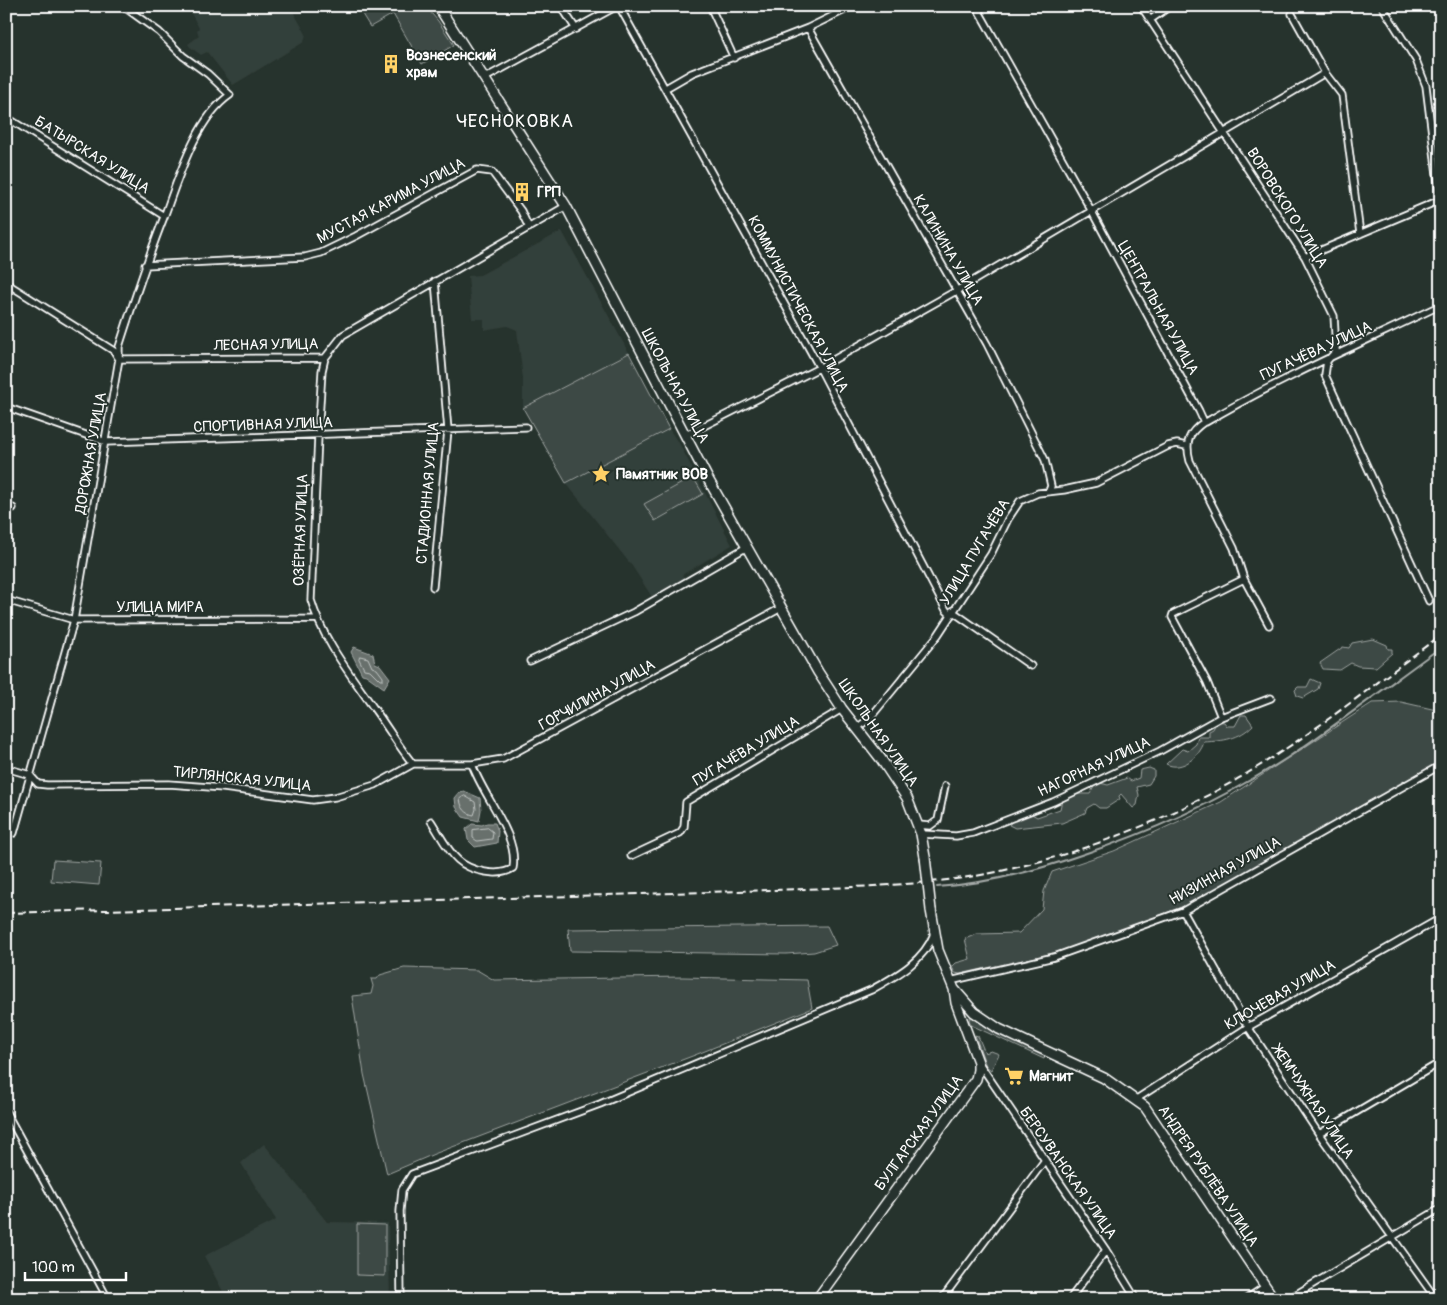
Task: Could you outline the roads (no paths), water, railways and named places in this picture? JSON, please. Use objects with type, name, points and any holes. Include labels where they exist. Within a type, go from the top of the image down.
[{"type":"street","name":"ДОРОЖНАЯ УЛИЦА","points":[[14,833],[74,620],[106,442],[119,359],[119,347],[145,265],[181,167],[216,104],[230,95],[208,74],[183,56],[159,32],[123,6]]},
{"type":"street","name":"ШКОЛЬНАЯ УЛИЦА","points":[[438,6],[566,206],[708,479],[782,608],[842,709],[896,780],[921,834],[934,934]]},
{"type":"street","points":[[561,6],[576,29]]},
{"type":"street","points":[[484,78],[618,6]]},
{"type":"street","name":"КОММУНИСТИЧЕСКАЯ УЛИЦА","points":[[618,6],[666,88],[819,368],[946,610],[952,613]]},
{"type":"street","points":[[710,6],[734,58]]},
{"type":"street","points":[[666,88],[692,73],[808,28],[852,6]]},
{"type":"street","name":"ЦЕНТРАЛЬНАЯ УЛИЦА","points":[[976,6],[1091,210],[1204,422]]},
{"type":"street","name":"ВОРОВСКОГО УЛИЦА","points":[[1141,6],[1305,257],[1334,316],[1336,350],[1327,361],[1325,375],[1429,601]]},
{"type":"street","points":[[1150,20],[1170,6]]},
{"type":"street","points":[[1305,257],[1440,204],[1426,86],[1416,60],[1382,6]]},
{"type":"street","points":[[1292,14],[1325,73],[1342,96],[1360,234]]},
{"type":"street","name":"КАЛИНИНА УЛИЦА","points":[[808,28],[987,344],[1045,460],[1052,486],[1049,490]]},
{"type":"street","points":[[686,435],[819,368],[956,290],[1325,73]]},
{"type":"street","name":"БАТЫРСКАЯ УЛИЦА","points":[[6,116],[164,216]]},
{"type":"street","name":"МУСТАЯ КАРИМА УЛИЦА","points":[[145,265],[305,257],[321,253],[477,170],[492,172],[521,212],[529,228]]},
{"type":"street","name":"ЛЕСНАЯ УЛИЦА","points":[[119,359],[325,358],[343,335],[566,206]]},
{"type":"street","name":"СТАДИОННАЯ УЛИЦА","points":[[433,587],[448,430],[435,281]]},
{"type":"street","points":[[6,283],[114,351],[119,359]]},
{"type":"street","name":"ПУГАЧЁВА УЛИЦА","points":[[1204,422],[1290,375],[1327,361],[1441,306]]},
{"type":"street","name":"ОЗЁРНАЯ УЛИЦА","points":[[325,358],[322,371],[318,436],[311,600],[317,619],[341,661],[398,747],[413,764]]},
{"type":"street","name":"СПОРТИВНАЯ УЛИЦА","points":[[6,407],[106,442],[318,436],[526,427]]},
{"type":"street","points":[[1204,422],[1192,430],[1186,446],[1200,483],[1234,548],[1244,579],[1269,625]]},
{"type":"street","name":"УЛИЦА ПУГАЧЁВА","points":[[857,728],[870,718],[912,668],[952,613],[991,554],[1015,506],[1027,496],[1049,490],[1064,490],[1096,483],[1168,446],[1177,444],[1186,446]]},
{"type":"street","points":[[6,506],[13,508]]},
{"type":"street","points":[[530,661],[634,612],[747,546]]},
{"type":"street","points":[[1221,717],[1207,682],[1172,617],[1173,614],[1244,579]]},
{"type":"street","name":"УЛИЦА МИРА","points":[[6,600],[74,620],[317,619]]},
{"type":"street","name":"ГОРЧИЛИНА УЛИЦА","points":[[413,764],[472,764],[503,760],[782,608]]},
{"type":"street","points":[[952,613],[1031,666]]},
{"type":"street","name":"НАГОРНАЯ УЛИЦА","points":[[921,834],[956,836],[973,833],[1053,802],[1160,751],[1221,717],[1271,698]]},
{"type":"street","name":"ПУГАЧЁВА УЛИЦА","points":[[631,856],[680,833],[684,827],[686,802],[842,709]]},
{"type":"street","name":"ТИРЛЯНСКАЯ УЛИЦА","points":[[6,768],[30,775],[38,784],[47,785],[169,784],[223,788],[313,800],[336,797],[359,790],[375,784],[413,764]]},
{"type":"street","points":[[431,821],[458,860],[471,868],[500,872],[513,868],[514,862],[510,842],[477,780],[472,764]]},
{"type":"street","name":"НИЗИННАЯ УЛИЦА","points":[[952,985],[1054,957],[1183,911],[1441,765]]},
{"type":"street","points":[[918,825],[930,826],[938,820],[945,786]]},
{"type":"street","name":"ЖЕМЧУЖНАЯ УЛИЦА","points":[[1183,911],[1248,1027],[1319,1134],[1436,1299]]},
{"type":"street","name":"КЛЮЧЕВАЯ УЛИЦА","points":[[1135,1100],[1248,1027],[1441,918]]},
{"type":"street","points":[[934,934],[952,985],[956,1003],[978,1062]]},
{"type":"street","points":[[401,1299],[400,1211],[402,1190],[412,1174],[600,1104],[871,990],[890,980],[924,954],[934,934]]},
{"type":"street","name":"АНДРЕЯ РУБЛЁВА УЛИЦА","points":[[952,985],[974,1012],[1000,1030],[1104,1078],[1145,1108],[1274,1299]]},
{"type":"street","name":"БЕРСУВАНСКАЯ УЛИЦА","points":[[978,1062],[1106,1250],[1136,1299]]},
{"type":"street","name":"БУЛГАРСКАЯ УЛИЦА","points":[[821,1297],[976,1079],[978,1062]]},
{"type":"street","points":[[1319,1134],[1441,1062]]},
{"type":"street","points":[[6,1112],[108,1299]]},
{"type":"street","points":[[942,1299],[1045,1160]]},
{"type":"street","points":[[1288,1299],[1441,1208]]},
{"type":"street","points":[[1070,1299],[1106,1250]]},
{"type":"street","points":[[1246,1299],[1266,1286]]},
{"type":"water","points":[[354,647],[373,654],[375,663],[380,665],[390,678],[384,688],[362,674],[351,652]]},
{"type":"water","points":[[464,791],[480,798],[481,810],[479,821],[463,817],[456,807],[455,798],[460,792]]},
{"type":"water","points":[[495,823],[498,831],[497,843],[475,847],[468,840],[466,829],[472,824],[482,825]]},
{"type":"waterway","points":[[937,887],[992,880],[1046,866],[1108,846],[1187,813],[1238,787],[1287,758],[1441,647]]},
{"type":"railway","points":[[6,913],[806,889],[904,884],[977,876],[1031,864],[1121,835],[1207,796],[1288,748],[1441,635]]},
{"type":"place","name":"Вознесенский храм","points":[[391,64]]},
{"type":"place","name":"ГРП","points":[[522,192]]},
{"type":"place","name":"Памятник ВОВ","points":[[601,474]]},
{"type":"place","name":"Магнит","points":[[1014,1076]]},
{"type":"district","name":"ЧЕСНОКОВКА","points":[[515,121]]}]
